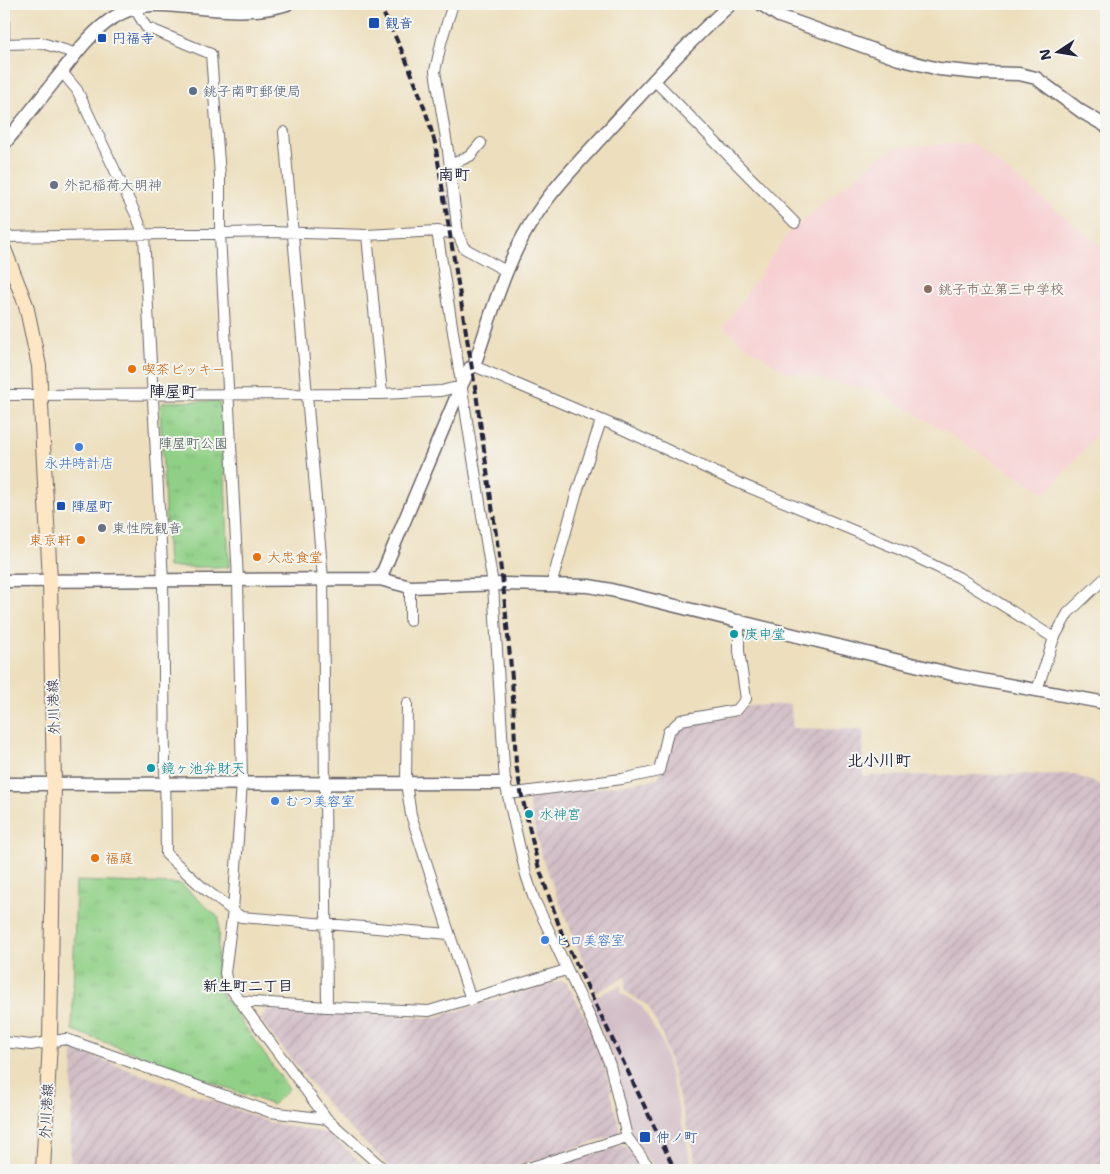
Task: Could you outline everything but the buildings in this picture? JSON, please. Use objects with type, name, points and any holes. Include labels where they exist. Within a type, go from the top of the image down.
[{"type":"main road","name":"外川港線","points":[[4,249],[28,313],[39,366],[50,581],[54,784],[50,1042],[43,1170]]},
{"type":"street","points":[[4,4],[4,44],[42,44],[74,54]]},
{"type":"street","points":[[4,144],[62,72],[74,54],[91,34],[104,24],[135,9],[153,5],[241,12],[287,4]]},
{"type":"street","points":[[453,4],[442,39],[435,71],[450,166],[458,234],[464,248],[506,271]]},
{"type":"street","points":[[380,579],[461,386],[470,368],[474,366],[506,271],[537,212],[561,182],[654,80],[698,34],[731,4]]},
{"type":"street","points":[[761,4],[779,16],[899,59],[938,69],[1019,74],[1036,78],[1082,112],[1106,126]]},
{"type":"street","points":[[135,9],[146,27],[211,54],[220,176],[220,234],[238,580],[242,782],[233,910],[225,973],[228,985],[242,1001],[327,1119],[385,1170]]},
{"type":"street","points":[[62,72],[77,90],[138,217],[144,236],[163,581],[166,854],[202,888],[241,917],[449,934]]},
{"type":"street","points":[[654,80],[796,223]]},
{"type":"street","points":[[284,132],[323,580],[327,1007]]},
{"type":"street","points":[[450,166],[470,156],[481,143]]},
{"type":"street","points":[[4,237],[294,232],[367,235],[437,231],[458,234]]},
{"type":"street","points":[[437,231],[493,585],[507,789],[526,875],[566,970],[596,1030],[610,1066],[626,1137],[651,1170]]},
{"type":"street","points":[[367,235],[382,394]]},
{"type":"street","points":[[474,366],[601,420],[736,482],[902,551],[958,577],[1054,638]]},
{"type":"street","points":[[4,395],[382,394],[441,391],[461,386]]},
{"type":"street","points":[[551,586],[576,495],[601,420]]},
{"type":"street","points":[[1037,690],[1054,638],[1068,612],[1106,577]]},
{"type":"street","points":[[4,581],[380,579],[410,588],[493,585],[589,586],[740,620],[960,676],[1106,703]]},
{"type":"street","points":[[410,588],[410,622]]},
{"type":"street","points":[[4,784],[325,782],[406,783],[507,789],[622,779],[658,771],[668,732],[681,720],[737,710],[746,699],[739,651],[740,620]]},
{"type":"street","points":[[407,703],[406,783],[411,815],[471,1000]]},
{"type":"street","points":[[242,1001],[429,1011],[471,1000],[566,970]]},
{"type":"street","points":[[4,1042],[31,1045],[66,1039],[270,1112],[327,1119]]},
{"type":"street","points":[[522,1170],[626,1137]]},
{"type":"shaded area","name":"銚子市立第三中学校","points":[[973,143],[1106,250],[1106,424],[1046,493],[880,392],[785,371],[744,345],[724,327],[789,232],[880,157],[898,147]]},
{"type":"shaded area","points":[[790,704],[793,728],[863,730],[863,776],[1073,774],[1106,787],[1106,1170],[698,1170],[663,1037],[648,1006],[625,991],[626,976],[596,993],[542,858],[528,799],[658,779],[673,735],[686,723],[738,716],[748,706]]},
{"type":"shaded area","points":[[562,981],[567,983],[592,1031],[605,1067],[620,1130],[617,1135],[505,1170],[393,1170],[337,1116],[260,1020],[267,1010],[432,1018]]},
{"type":"shaded area","points":[[622,985],[621,993],[642,1007],[663,1044],[693,1170],[656,1170],[633,1138],[617,1083],[620,1073],[589,999]]},
{"type":"shaded area","points":[[73,1049],[269,1122],[329,1134],[370,1170],[70,1170]]},
{"type":"shaded area","points":[[622,1145],[627,1148],[644,1170],[540,1170]]},
{"type":"green space","name":"陣屋町公園","points":[[217,401],[222,408],[229,567],[168,567],[160,407],[164,402]]},
{"type":"green space","points":[[76,881],[181,884],[219,918],[217,973],[219,990],[289,1089],[273,1105],[72,1030]]},
{"type":"railway","points":[[378,4],[411,71],[435,143],[476,393],[503,584],[512,678],[516,764],[538,865],[562,934],[675,1170]]},
{"type":"place","name":"観音","points":[[374,23]]},
{"type":"place","name":"円福寺","points":[[102,38]]},
{"type":"place","name":"銚子南町郵便局","points":[[193,91]]},
{"type":"place","name":"外記稲荷大明神","points":[[54,185]]},
{"type":"place","name":"銚子市立第三中学校","points":[[928,289]]},
{"type":"place","name":"喫茶ビッキー","points":[[132,369]]},
{"type":"place","name":"永井時計店","points":[[79,447]]},
{"type":"place","name":"陣屋町","points":[[61,506]]},
{"type":"place","name":"東性院観音","points":[[102,528]]},
{"type":"place","name":"東京軒","points":[[81,540]]},
{"type":"place","name":"大忠食堂","points":[[257,557]]},
{"type":"place","name":"庚申堂","points":[[734,634]]},
{"type":"place","name":"鏡ヶ池弁財天","points":[[151,768]]},
{"type":"place","name":"むつ美容室","points":[[275,801]]},
{"type":"place","name":"水神宮","points":[[529,814]]},
{"type":"place","name":"福庭","points":[[95,858]]},
{"type":"place","name":"ヒロ美容室","points":[[545,940]]},
{"type":"place","name":"仲ノ町","points":[[645,1137]]},
{"type":"district","name":"南町","points":[[454,174]]},
{"type":"district","name":"陣屋町","points":[[173,391]]},
{"type":"district","name":"北小川町","points":[[879,760]]},
{"type":"district","name":"新生町二丁目","points":[[248,986]]}]
